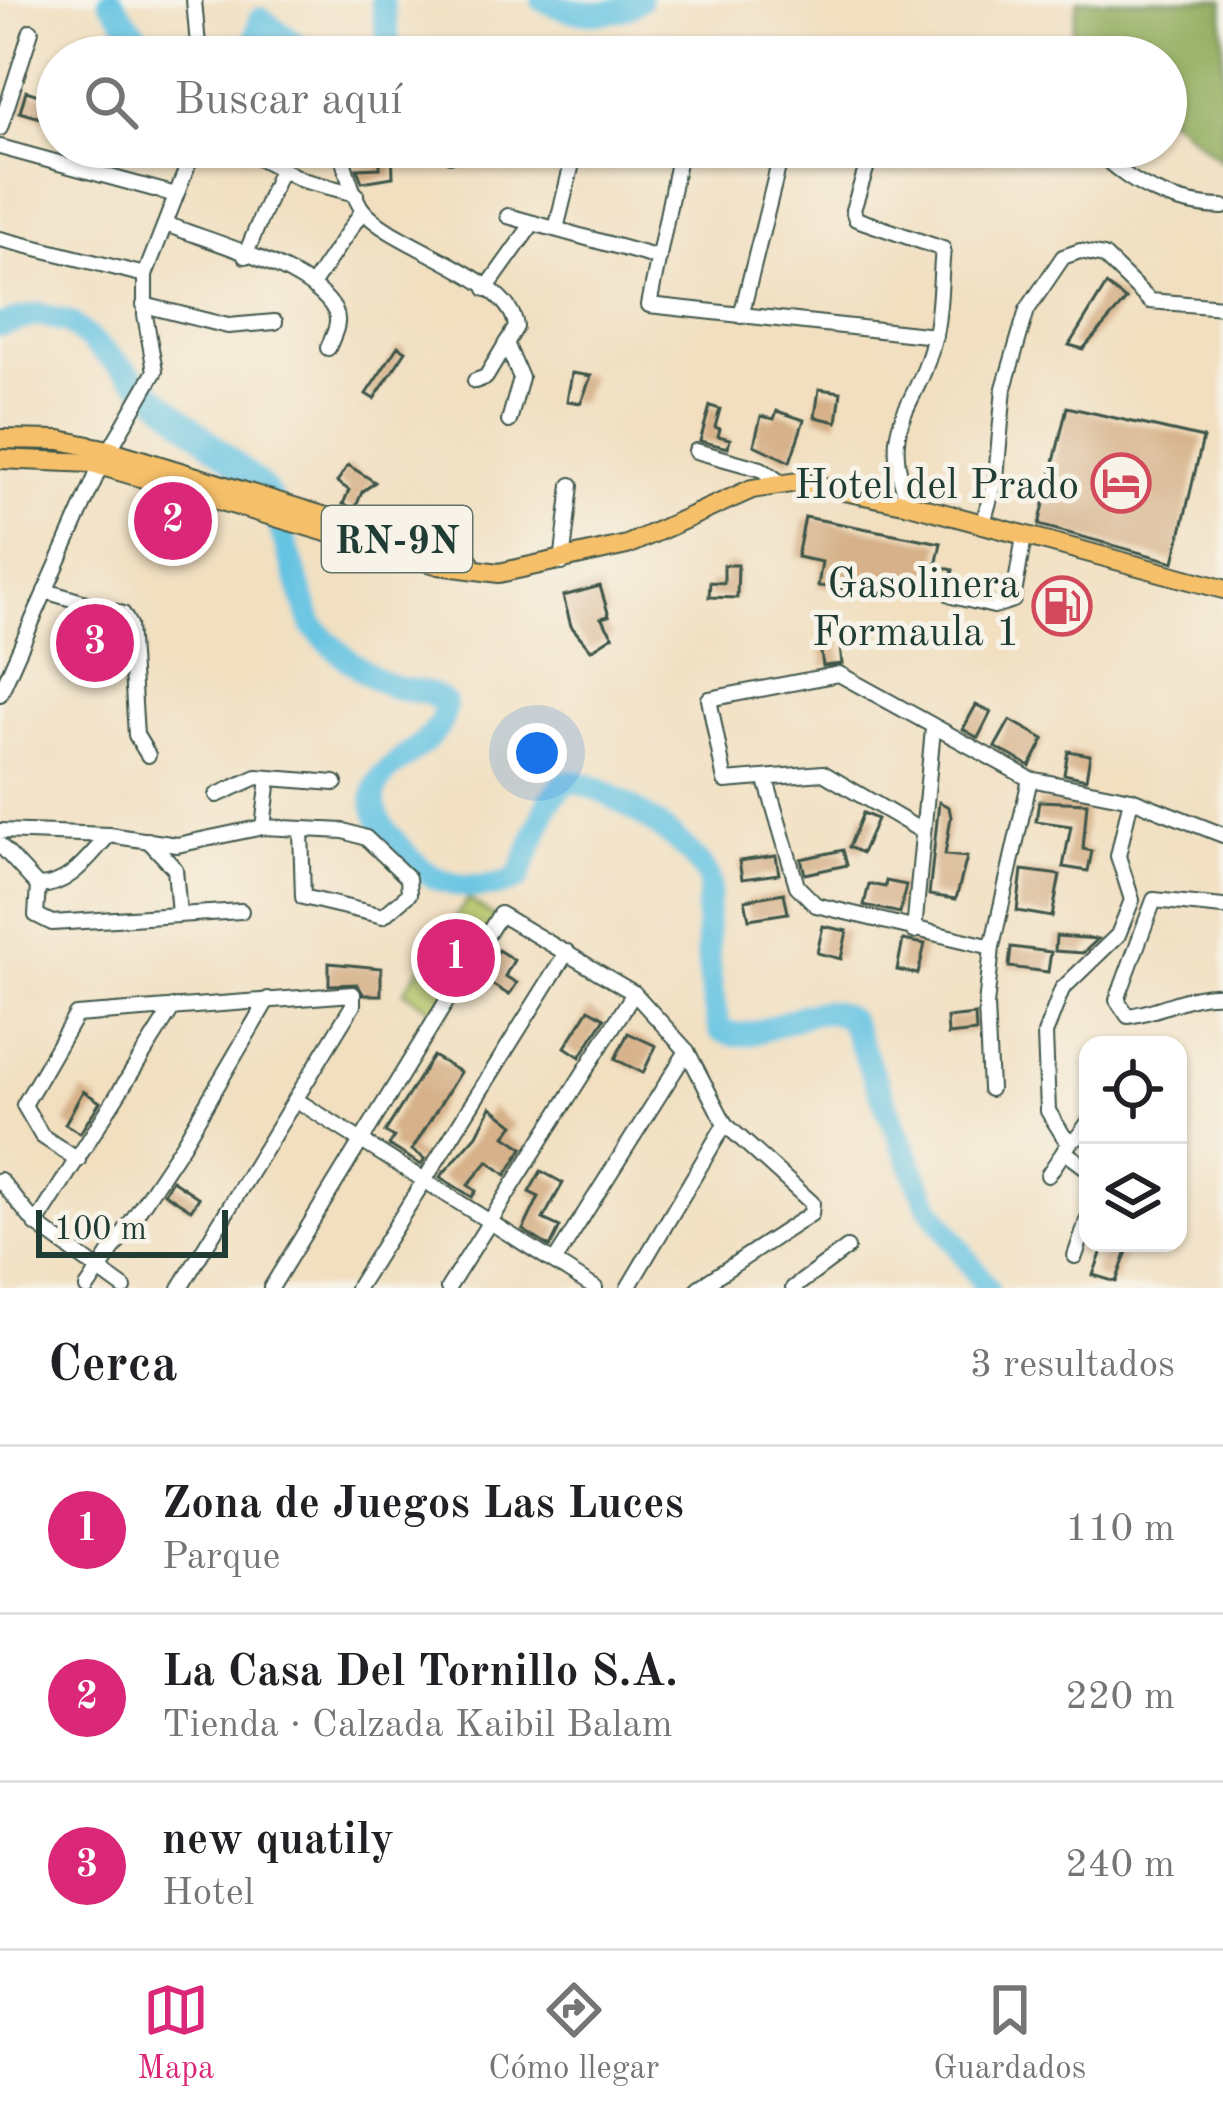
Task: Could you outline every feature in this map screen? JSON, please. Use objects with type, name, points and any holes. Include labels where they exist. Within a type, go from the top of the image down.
[{"type":"main road","name":"RN-9N","points":[[0,440],[60,440],[298,519],[499,573],[562,563],[626,544],[780,482]]},
{"type":"main road","name":"RN-9N","points":[[0,459],[105,457]]},
{"type":"main road","points":[[780,482],[909,504],[1223,589]]},
{"type":"street","points":[[194,0],[198,36]]},
{"type":"street","points":[[0,128],[5,93],[31,31]]},
{"type":"street","points":[[0,147],[36,157]]},
{"type":"street","points":[[77,168],[176,195]]},
{"type":"street","points":[[0,694],[105,457],[154,371],[144,305],[145,275],[187,168]]},
{"type":"street","points":[[346,168],[363,210],[486,289],[516,321],[486,377],[475,381]]},
{"type":"street","points":[[556,229],[571,168]]},
{"type":"street","points":[[677,168],[649,305],[935,336]]},
{"type":"street","points":[[741,316],[778,168]]},
{"type":"street","points":[[866,168],[853,210],[856,220],[943,249],[935,336],[894,435],[896,470],[909,504]]},
{"type":"street","points":[[1113,168],[1140,185],[1223,206]]},
{"type":"street","points":[[245,256],[281,169],[302,180],[356,194]]},
{"type":"street","points":[[312,285],[363,210]]},
{"type":"street","points":[[508,217],[658,258]]},
{"type":"street","points":[[486,289],[533,223]]},
{"type":"street","points":[[166,224],[312,285],[334,311],[337,322],[328,347]]},
{"type":"street","points":[[0,239],[145,275]]},
{"type":"street","points":[[982,526],[996,478],[1004,388],[1027,310],[1063,257],[1080,251],[1104,256],[1150,301],[1223,308]]},
{"type":"street","points":[[144,305],[229,326],[275,322]]},
{"type":"street","points":[[506,343],[521,378],[509,421]]},
{"type":"street","points":[[696,451],[761,470],[780,482]]},
{"type":"street","points":[[562,563],[571,484]]},
{"type":"street","points":[[952,596],[994,606],[1013,600],[1024,537]]},
{"type":"street","points":[[45,592],[123,614],[129,626],[136,735],[148,755]]},
{"type":"street","points":[[920,830],[824,772],[732,783],[721,775],[707,705],[715,694],[827,672],[1030,779],[1131,799],[1223,835]]},
{"type":"street","points":[[914,931],[933,729]]},
{"type":"street","points":[[217,795],[257,778],[335,783]]},
{"type":"street","points":[[263,827],[269,778]]},
{"type":"street","points":[[990,1089],[986,1006],[992,947],[1030,779]]},
{"type":"street","points":[[766,780],[797,886],[816,905],[992,947]]},
{"type":"street","points":[[1079,1159],[1048,1111],[1045,1034],[1062,989],[1118,935],[1132,900],[1118,856],[1131,799]]},
{"type":"street","points":[[0,831],[198,844],[263,827],[344,831],[366,838],[407,878],[409,895],[382,916],[303,897],[302,830]]},
{"type":"street","points":[[38,886],[69,877],[109,835]]},
{"type":"street","points":[[148,840],[175,869],[179,914]]},
{"type":"street","points":[[0,845],[38,886]]},
{"type":"street","points":[[38,886],[35,905],[42,921],[242,911]]},
{"type":"street","points":[[1223,907],[1154,900],[1117,1000],[1128,1016],[1169,1008],[1201,994],[1223,994]]},
{"type":"street","points":[[271,1288],[500,914],[634,993],[686,1051],[725,1124],[813,1209],[698,1288]]},
{"type":"street","points":[[357,1288],[567,952]]},
{"type":"street","points":[[78,1160],[41,1136],[23,1105],[72,1020],[348,992],[355,999],[298,1101],[180,1288]]},
{"type":"street","points":[[449,1288],[634,993]]},
{"type":"street","points":[[87,1288],[183,1144],[268,999]]},
{"type":"street","points":[[36,1224],[173,1007]]},
{"type":"street","points":[[554,1262],[686,1051]]},
{"type":"street","points":[[298,1101],[596,1288]]},
{"type":"street","points":[[628,1288],[725,1124]]},
{"type":"street","points":[[1048,1175],[1079,1133]]},
{"type":"street","points":[[0,1180],[36,1224],[124,1288]]},
{"type":"street","points":[[1076,1256],[1079,1246]]},
{"type":"street","points":[[793,1288],[848,1248]]},
{"type":"green space","points":[[1078,0],[1223,0],[1223,162],[1187,132],[1187,36],[1075,36]]},
{"type":"green space","points":[[468,899],[507,926],[444,1018],[404,991]]},
{"type":"building","points":[[26,91],[36,94],[36,117],[20,112]]},
{"type":"building","points":[[393,168],[393,177],[362,182],[357,169]]},
{"type":"building","points":[[1106,285],[1126,300],[1083,349],[1069,345]]},
{"type":"building","points":[[398,346],[406,351],[374,399],[366,394]]},
{"type":"building","points":[[572,373],[591,376],[581,403],[567,401]]},
{"type":"building","points":[[819,389],[841,392],[837,422],[815,417]]},
{"type":"building","points":[[710,406],[720,409],[715,427],[720,429],[718,436],[730,439],[728,448],[700,441]]},
{"type":"building","name":"Hotel del Prado","points":[[1067,407],[1203,438],[1174,562],[1039,525]]},
{"type":"building","points":[[777,411],[804,420],[790,462],[754,445],[761,416],[774,419]]},
{"type":"building","points":[[348,465],[375,482],[362,492],[355,509],[343,504],[349,490],[337,482]]},
{"type":"building","points":[[805,517],[941,543],[936,566],[953,570],[950,585],[930,593],[870,577],[867,591],[818,586],[822,562],[797,557]]},
{"type":"building","points":[[724,565],[738,565],[737,598],[709,597],[710,582],[724,583]]},
{"type":"building","points":[[600,586],[609,616],[601,618],[613,636],[591,650],[571,626],[563,596]]},
{"type":"building","points":[[81,615],[115,623],[117,672],[64,663]]},
{"type":"building","points":[[838,629],[842,664],[823,666],[818,632]]},
{"type":"building","points":[[976,705],[991,712],[978,738],[963,729]]},
{"type":"building","points":[[1010,720],[1044,739],[1030,766],[995,747]]},
{"type":"building","points":[[1068,751],[1090,755],[1086,779],[1064,774]]},
{"type":"building","points":[[1039,801],[1087,803],[1083,849],[1092,851],[1088,871],[1063,867],[1071,826],[1036,821]]},
{"type":"building","points":[[939,802],[949,807],[951,817],[945,855],[967,857],[956,899],[929,895]]},
{"type":"building","points":[[863,813],[877,819],[862,853],[849,847]]},
{"type":"building","points":[[843,850],[847,865],[805,874],[801,859]]},
{"type":"building","points":[[776,856],[779,874],[742,879],[739,861]]},
{"type":"building","points":[[1022,870],[1060,875],[1052,917],[1017,911]]},
{"type":"building","points":[[886,881],[906,885],[900,913],[864,905],[869,884],[885,887]]},
{"type":"building","points":[[784,893],[788,913],[749,919],[745,900]]},
{"type":"building","points":[[823,926],[847,931],[841,959],[817,953]]},
{"type":"building","points":[[1056,936],[1098,939],[1083,953],[1055,951]]},
{"type":"building","points":[[903,940],[925,944],[918,974],[897,970]]},
{"type":"building","points":[[1011,947],[1051,952],[1048,972],[1009,967]]},
{"type":"building","points":[[498,950],[514,960],[505,976],[517,983],[509,995],[482,978]]},
{"type":"building","points":[[329,963],[381,968],[381,995],[364,995],[357,984],[329,985]]},
{"type":"building","points":[[589,1009],[605,1018],[580,1057],[565,1047]]},
{"type":"building","points":[[975,1015],[976,1032],[948,1035],[947,1018]]},
{"type":"building","points":[[628,1033],[656,1046],[643,1073],[615,1059]]},
{"type":"building","points":[[433,1056],[460,1072],[412,1150],[425,1159],[421,1165],[389,1145],[394,1137],[385,1132]]},
{"type":"building","points":[[83,1091],[100,1102],[80,1133],[65,1124]]},
{"type":"building","points":[[491,1107],[514,1125],[505,1136],[523,1148],[506,1175],[488,1161],[468,1185],[476,1191],[472,1197],[440,1177],[477,1135]]},
{"type":"building","points":[[541,1171],[563,1183],[543,1219],[560,1227],[550,1247],[523,1230],[539,1197],[529,1192]]},
{"type":"building","points":[[172,1180],[199,1198],[191,1210],[164,1193]]},
{"type":"building","points":[[1102,1252],[1127,1252],[1116,1282],[1093,1275]]},
{"type":"waterway","points":[[110,0],[137,36]]},
{"type":"waterway","points":[[382,0],[388,36]]},
{"type":"waterway","points":[[543,0],[591,13],[617,10],[639,0]]},
{"type":"waterway","points":[[256,36],[261,19],[284,36]]},
{"type":"waterway","points":[[0,325],[39,314],[70,323],[260,485],[271,499],[312,625],[319,633],[381,682],[432,695],[445,704],[440,723],[428,739],[381,778],[374,794],[377,814],[422,869],[443,881],[471,886],[518,878],[549,802],[566,782],[581,783],[622,802],[687,850],[709,880],[708,960],[720,1030],[753,1033],[819,1012],[850,1020],[928,1204],[987,1288]]},
{"type":"place","name":"Hotel del Prado","points":[[1121,483]]},
{"type":"place","name":"La Casa Del Tornillo S.A.","points":[[173,521]]},
{"type":"place","name":"Gasolinera Formaula 1","points":[[1062,606]]},
{"type":"place","name":"new quatily","points":[[95,643]]},
{"type":"place","name":"Zona de Juegos Las Luces","points":[[456,958]]}]
